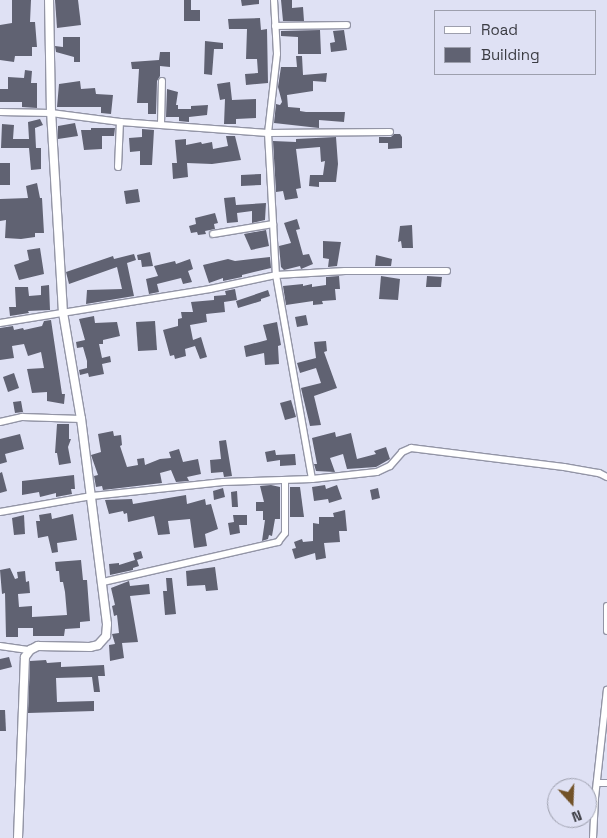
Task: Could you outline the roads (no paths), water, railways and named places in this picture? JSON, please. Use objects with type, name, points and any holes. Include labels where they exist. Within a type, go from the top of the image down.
[{"type":"street","points":[[18,838],[25,657],[30,650],[38,646],[90,647],[102,642],[106,636],[107,624],[92,496],[63,313],[51,113],[49,0]]},
{"type":"street","points":[[274,0],[277,54],[268,133],[276,275],[312,479]]},
{"type":"street","points":[[276,26],[347,25]]},
{"type":"street","points":[[161,124],[162,81]]},
{"type":"street","points":[[0,112],[51,113],[120,122],[268,133],[390,132]]},
{"type":"street","points":[[118,167],[120,122]]},
{"type":"street","points":[[213,234],[273,224]]},
{"type":"street","points":[[0,323],[210,289],[276,275],[345,271],[447,271]]},
{"type":"street","points":[[0,422],[22,417],[81,419]]},
{"type":"street","points":[[0,512],[92,496],[223,482],[312,479],[382,470],[396,461],[402,452],[411,448],[564,467],[607,477]]},
{"type":"street","points":[[103,582],[278,542],[285,533],[285,480]]},
{"type":"street","points":[[607,606],[607,631]]},
{"type":"street","points":[[0,646],[30,650]]},
{"type":"street","points":[[607,690],[597,783],[607,783]]}]
